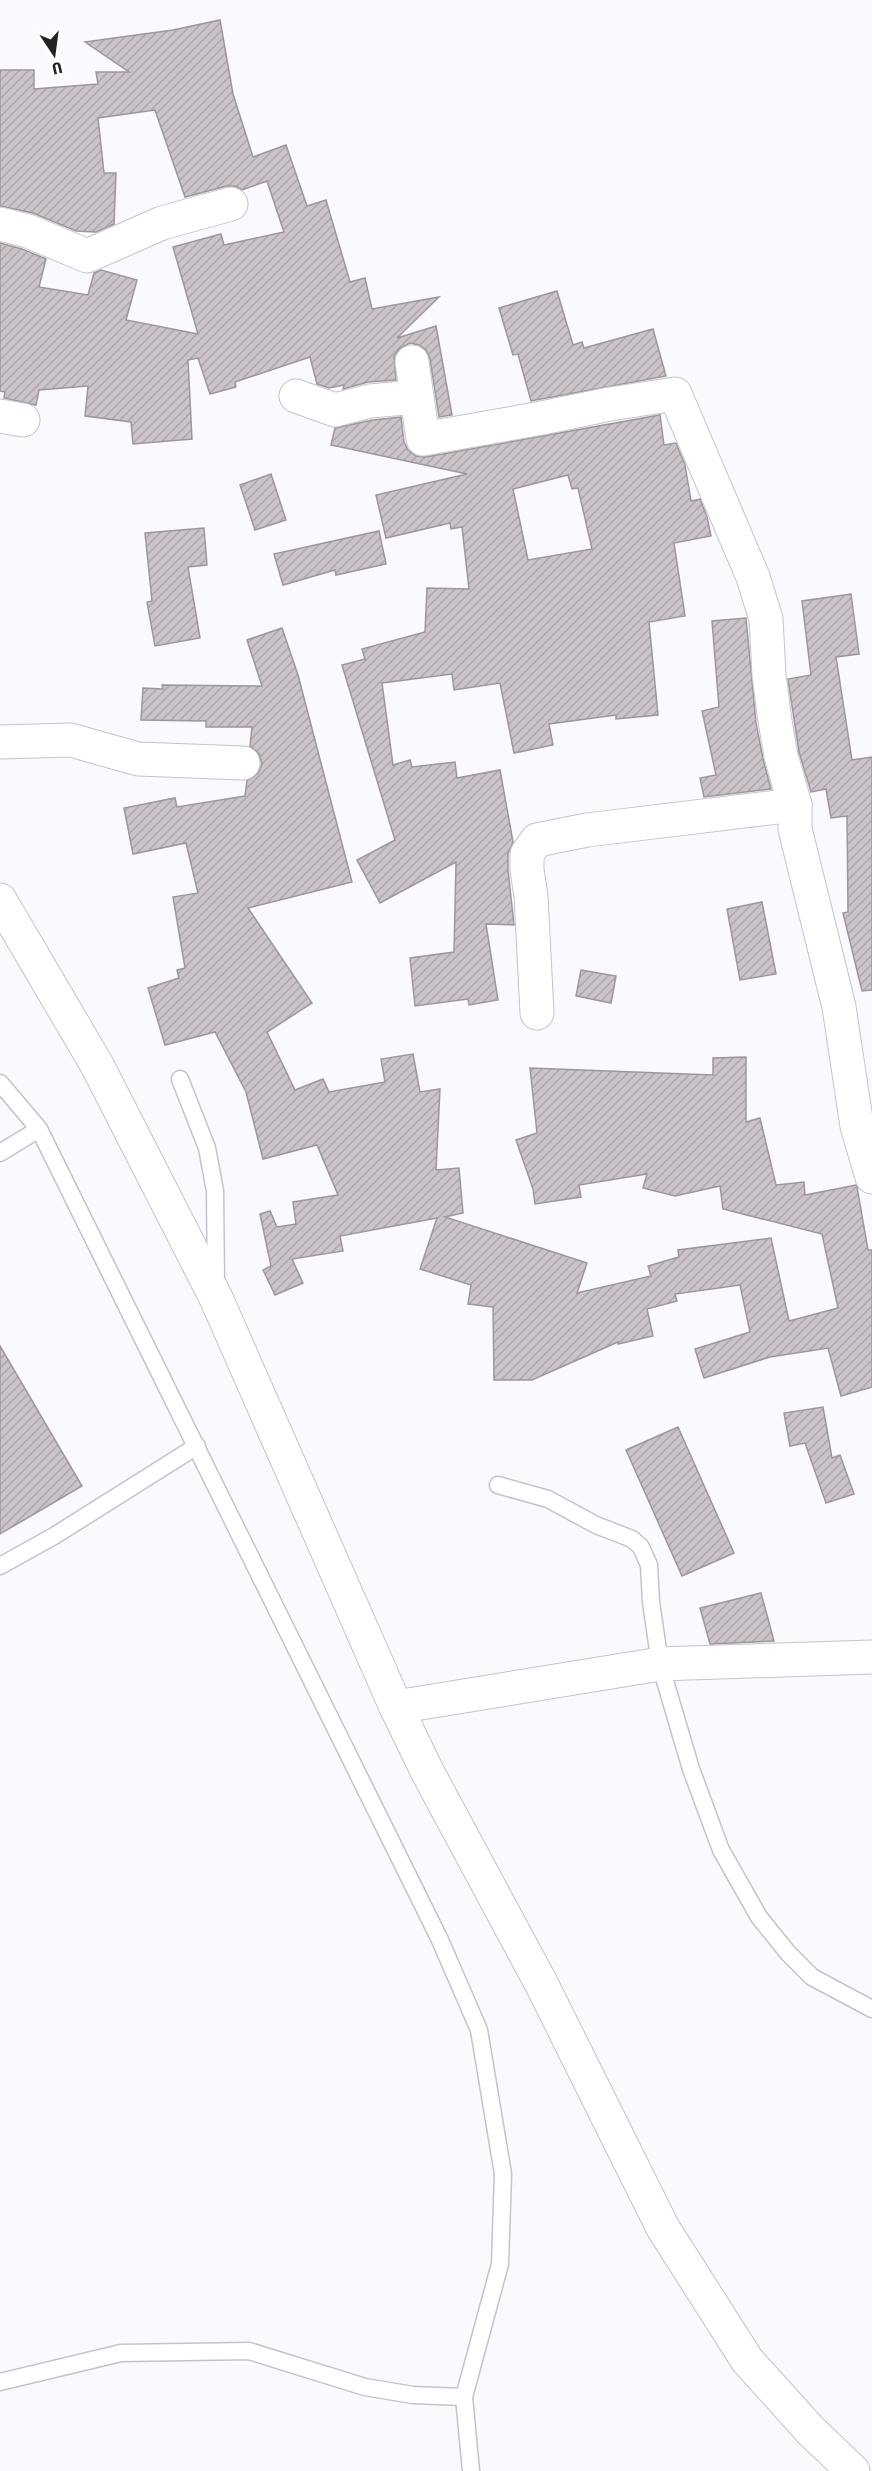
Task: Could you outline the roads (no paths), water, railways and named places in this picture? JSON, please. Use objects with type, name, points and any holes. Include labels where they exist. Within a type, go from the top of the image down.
[{"type":"street","points":[[0,224],[28,231],[87,256],[162,223],[231,204]]},
{"type":"street","points":[[412,362],[423,439],[675,394],[753,577],[766,619],[769,675],[781,756],[795,805],[795,829],[839,1007],[857,1126],[872,1177]]},
{"type":"street","points":[[296,396],[335,410],[370,402],[417,397]]},
{"type":"street","points":[[0,742],[71,740],[138,759],[243,763]]},
{"type":"street","points":[[537,1012],[527,854],[537,840],[587,830],[795,805]]},
{"type":"street","points":[[0,900],[97,1065],[216,1298],[396,1707],[428,1773],[542,1985],[663,2228],[747,2360],[811,2431],[853,2471]]},
{"type":"street","points":[[396,1707],[660,1664],[866,1648]]},
{"type":"lane","points":[[180,1079],[207,1148],[215,1191],[216,1298]]},
{"type":"lane","points":[[0,1083],[39,1128],[440,1940],[479,2030],[503,2174],[500,2264],[464,2397],[471,2471]]},
{"type":"lane","points":[[0,1154],[39,1128]]},
{"type":"lane","points":[[0,1566],[54,1536],[196,1446]]},
{"type":"lane","points":[[498,1485],[548,1499],[596,1525],[632,1539],[641,1547],[649,1565],[651,1602],[660,1664],[691,1769],[721,1850],[759,1917],[812,1977],[872,2009]]},
{"type":"lane","points":[[0,2382],[121,2353],[249,2351],[365,2387],[413,2395],[464,2397]]}]
